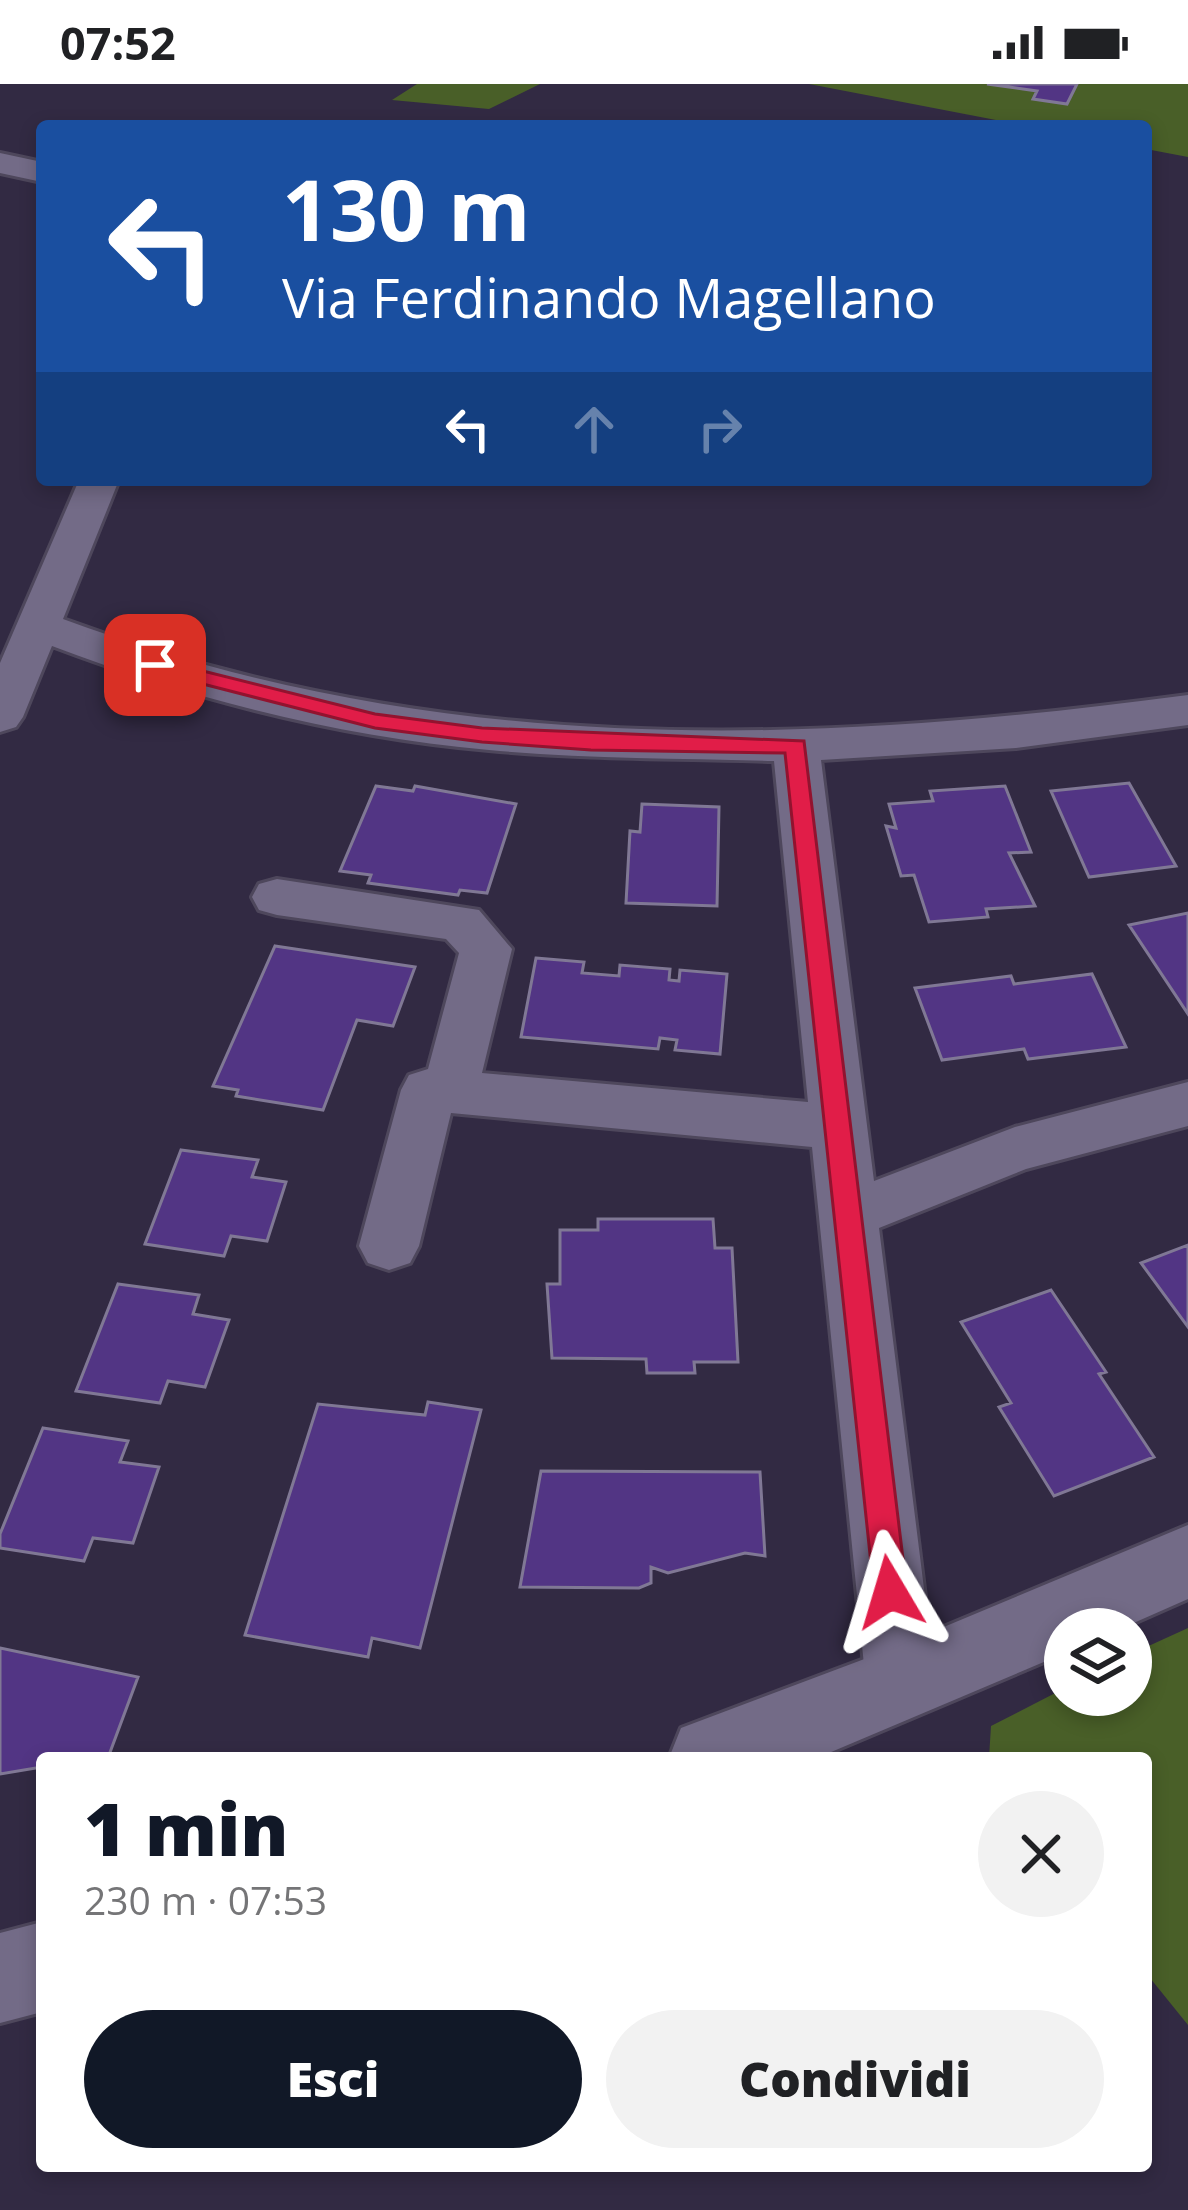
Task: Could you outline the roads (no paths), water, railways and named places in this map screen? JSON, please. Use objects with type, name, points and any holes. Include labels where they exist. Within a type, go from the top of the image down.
[{"type":"street","points":[[0,163],[36,171]]},
{"type":"street","points":[[0,717],[97,486]]},
{"type":"street","points":[[40,626],[155,665],[375,721],[591,743],[796,746],[1016,733],[1188,710]]},
{"type":"street","points":[[796,746],[901,1685]]},
{"type":"street","points":[[277,897],[461,923],[486,949],[450,1091]]},
{"type":"street","points":[[389,1246],[429,1090],[837,1127]]},
{"type":"street","points":[[847,1216],[1015,1150],[1188,1104]]},
{"type":"street","points":[[727,1752],[901,1685],[1188,1562]]},
{"type":"street","points":[[0,1978],[36,1969]]}]
